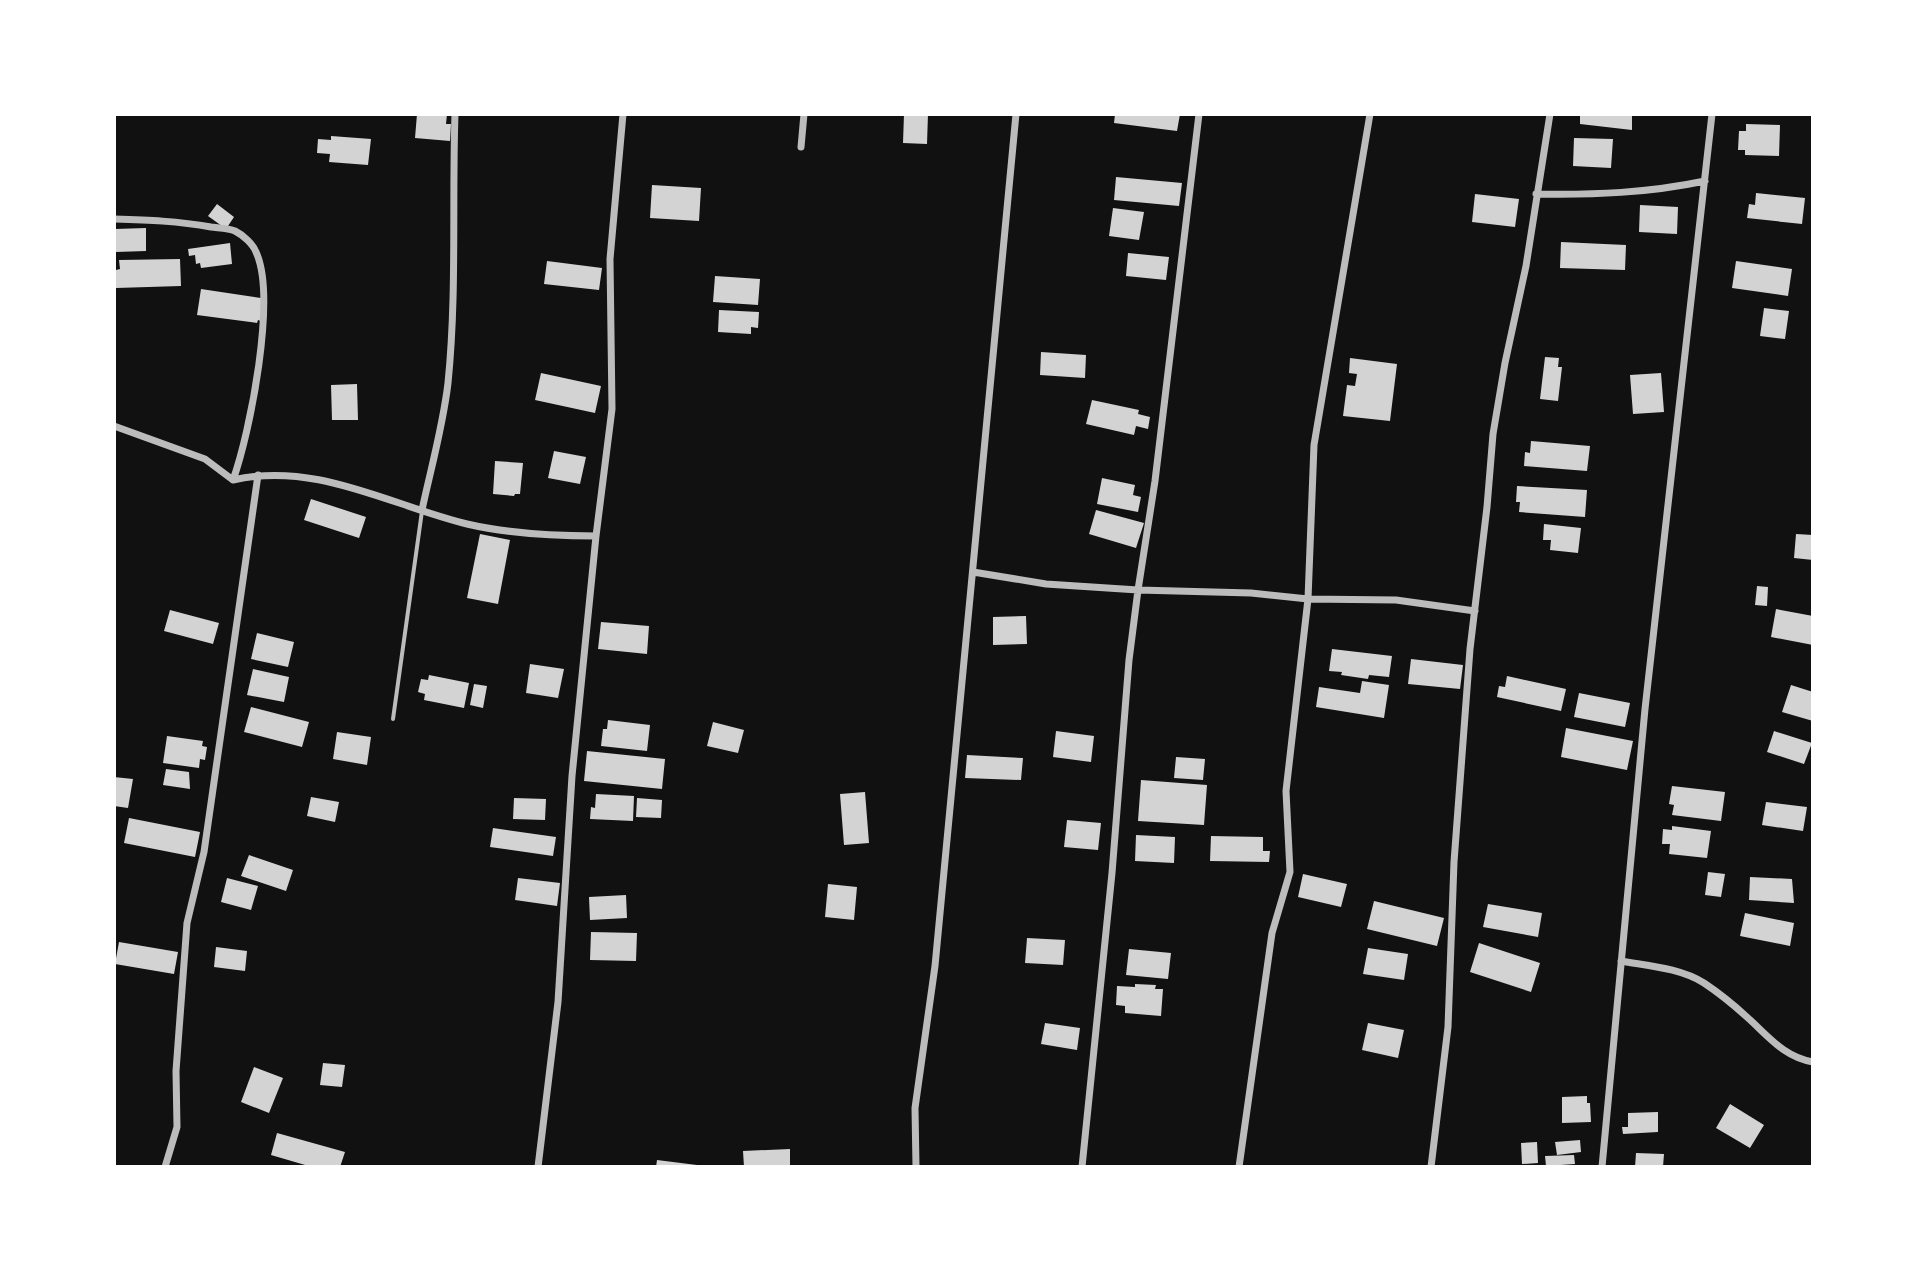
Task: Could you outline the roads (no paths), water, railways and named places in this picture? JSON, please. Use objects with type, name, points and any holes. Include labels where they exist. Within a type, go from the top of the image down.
[{"type":"street","points":[[422,510],[447,385],[455,269],[452,197],[455,114]]},
{"type":"street","points":[[538,1167],[558,1002],[572,776],[612,409],[610,259],[623,114]]},
{"type":"street","points":[[801,147],[804,114]]},
{"type":"street","points":[[916,1167],[915,1108],[935,966],[1016,114]]},
{"type":"street","points":[[1082,1167],[1112,873],[1129,660],[1157,466],[1199,114]]},
{"type":"street","points":[[1239,1167],[1272,933],[1290,872],[1286,791],[1308,599],[1314,445],[1370,114]]},
{"type":"street","points":[[1431,1167],[1448,1027],[1454,862],[1470,649],[1493,434],[1526,266],[1550,114]]},
{"type":"street","points":[[1602,1167],[1647,693],[1712,114]]},
{"type":"street","points":[[1536,194],[1639,192],[1705,181]]},
{"type":"street","points":[[114,219],[170,220],[234,231],[246,239],[256,252],[261,271],[263,311],[255,396],[244,450],[233,480]]},
{"type":"street","points":[[115,429],[205,459],[233,480],[258,475],[318,479],[466,524],[523,535],[596,536]]},
{"type":"street","points":[[165,1167],[177,1127],[176,1071],[187,923],[204,852],[258,475]]},
{"type":"street","points":[[973,572],[1046,584],[1251,593],[1308,599],[1396,600],[1475,611]]},
{"type":"street","points":[[1621,961],[1676,970],[1704,983],[1747,1016],[1775,1046],[1800,1060],[1813,1062]]},
{"type":"lane","points":[[393,719],[422,510]]}]
